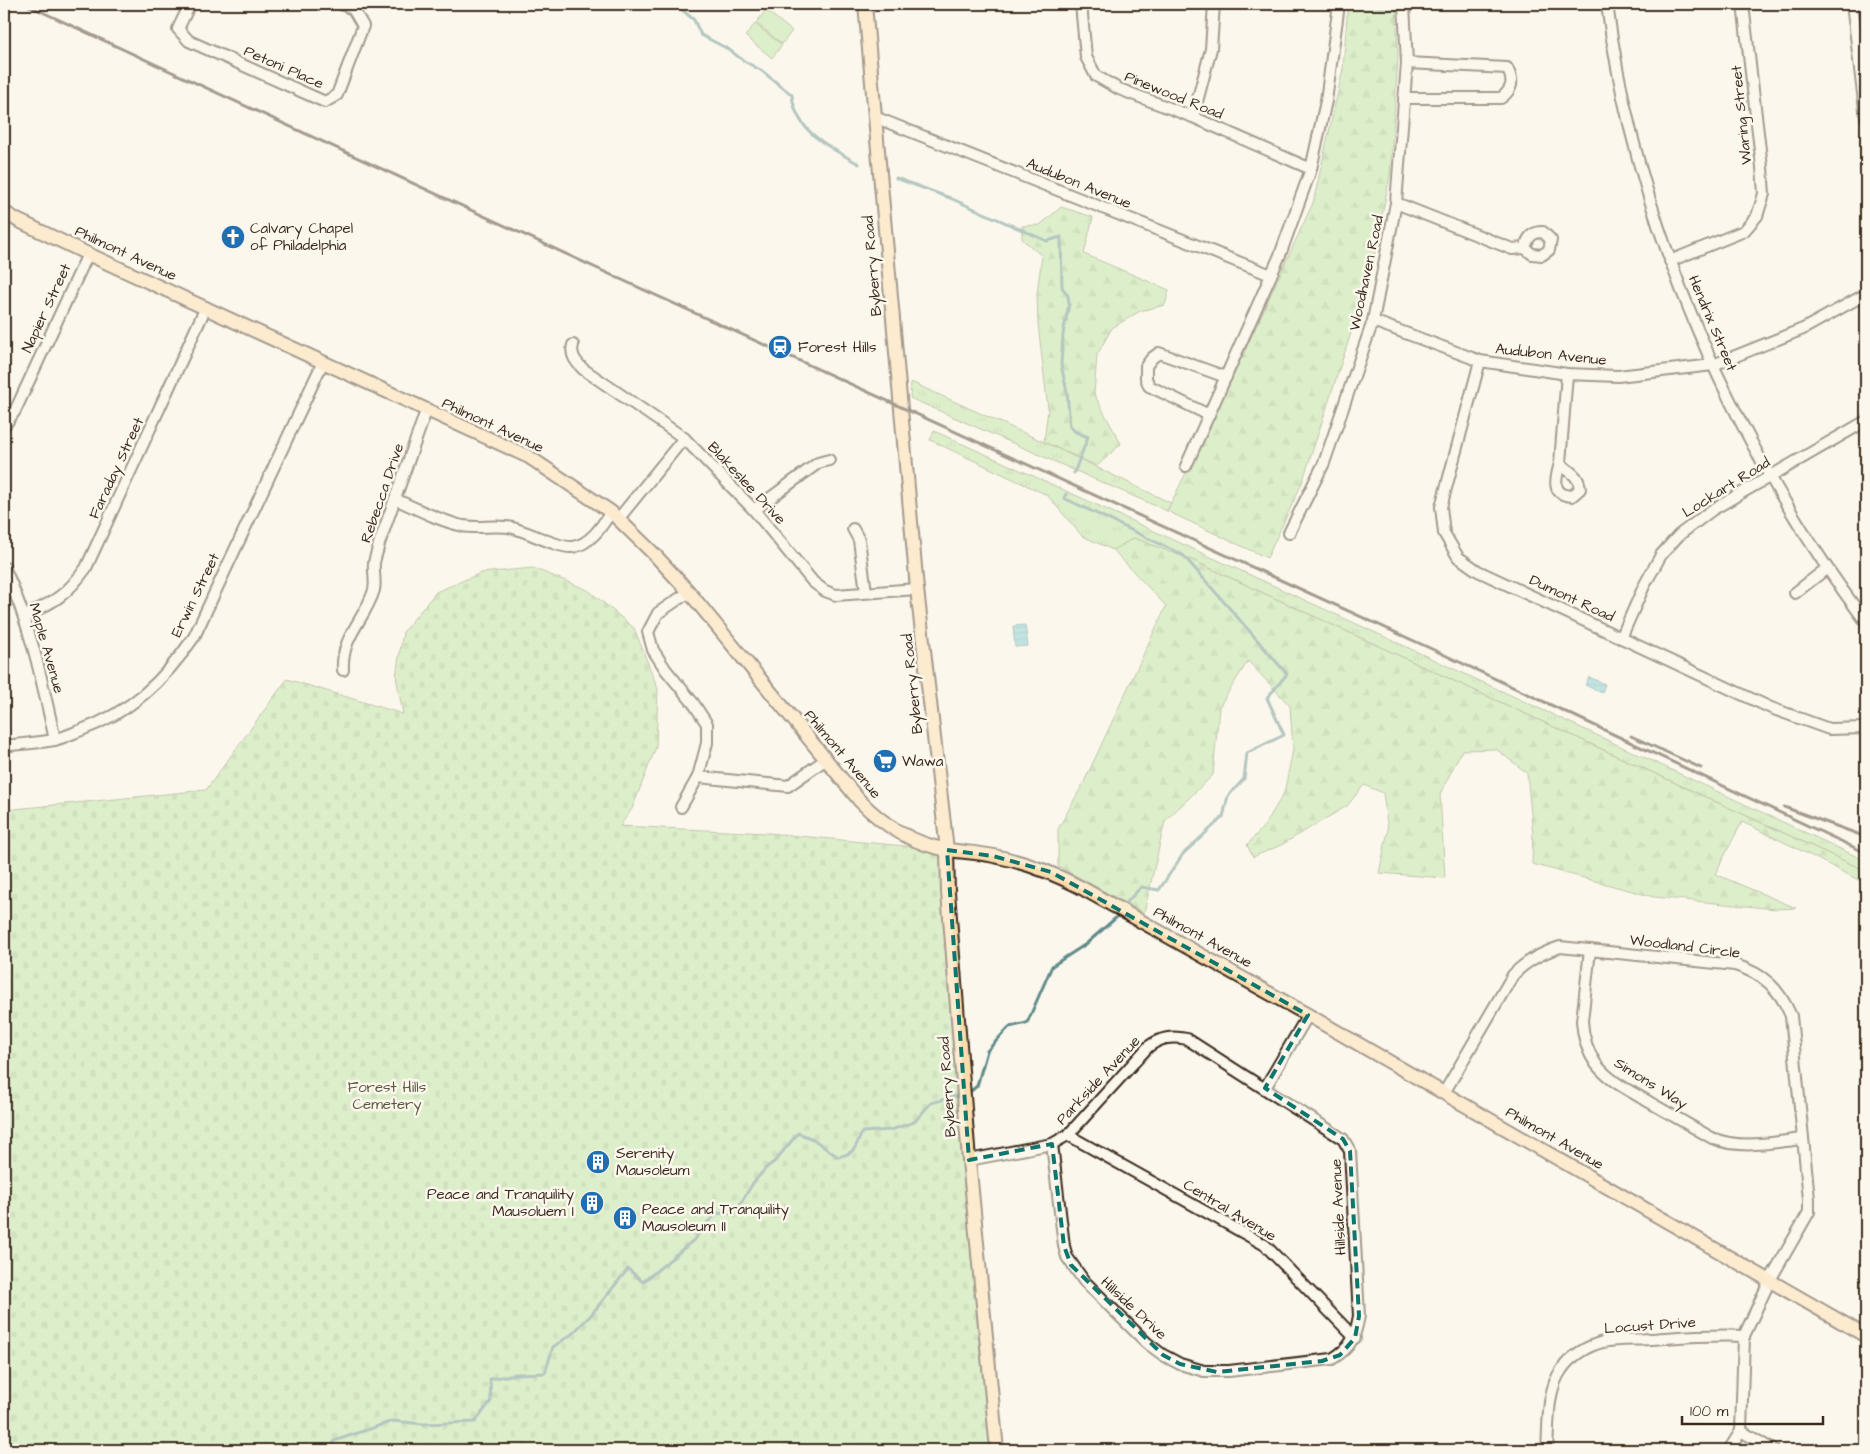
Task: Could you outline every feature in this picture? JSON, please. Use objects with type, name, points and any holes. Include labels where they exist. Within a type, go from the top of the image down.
[{"type":"main road","name":"Byberry Road","points":[[865,4],[877,118],[917,589],[947,850],[948,892],[969,1160],[997,1450]]},
{"type":"main road","name":"Philmont Avenue","points":[[4,212],[88,254],[529,457],[615,515],[689,592],[825,760],[859,800],[879,819],[916,841],[947,850],[993,856],[1051,872],[1308,1015],[1866,1336]]},
{"type":"street","name":"Petoni Place","points":[[190,4],[178,28],[189,41],[325,102],[337,95],[363,26],[353,9],[341,4]]},
{"type":"street","name":"Pinewood Road","points":[[1081,4],[1086,56],[1096,76],[1142,100],[1193,117],[1311,169]]},
{"type":"street","points":[[1193,117],[1211,49],[1214,4]]},
{"type":"street","points":[[1186,466],[1280,256],[1311,169],[1326,101],[1339,4]]},
{"type":"street","name":"Woodhaven Road","points":[[1289,533],[1324,463],[1374,321],[1396,203],[1407,63],[1404,4]]},
{"type":"street","name":"Hendrix Street","points":[[1607,4],[1611,39],[1648,195],[1670,261],[1713,365],[1770,477],[1826,568],[1866,622]]},
{"type":"street","name":"Waring Street","points":[[1670,261],[1744,231],[1757,216],[1764,194],[1743,4]]},
{"type":"street","points":[[1852,4],[1866,118]]},
{"type":"street","points":[[1404,98],[1500,98],[1509,92],[1512,84],[1507,68],[1407,63]]},
{"type":"street","name":"Audubon Avenue","points":[[877,118],[1271,275]]},
{"type":"street","points":[[1396,203],[1512,249],[1524,248]]},
{"type":"street","name":"Napier Street","points":[[4,426],[15,411],[88,254]]},
{"type":"street","name":"Audubon Avenue","points":[[1374,321],[1480,361],[1567,374],[1618,376],[1713,365],[1803,329],[1866,294]]},
{"type":"street","name":"Faraday Street","points":[[25,616],[56,600],[73,587],[86,568],[206,307]]},
{"type":"street","name":"Blakeslee Drive","points":[[573,345],[572,350],[575,360],[583,369],[684,438],[754,510],[813,582],[825,591],[836,595],[917,589]]},
{"type":"street","points":[[1208,415],[1149,386],[1146,378],[1146,366],[1159,353],[1226,377]]},
{"type":"street","name":"Dumont Road","points":[[1480,361],[1441,507],[1444,533],[1458,557],[1478,571],[1771,708],[1829,729],[1866,728]]},
{"type":"street","name":"Erwin Street","points":[[4,746],[54,740],[93,726],[127,707],[152,688],[176,664],[194,637],[323,362]]},
{"type":"street","points":[[1560,463],[1567,374]]},
{"type":"street","name":"Rebecca Drive","points":[[343,670],[342,658],[345,647],[375,588],[376,557],[426,411]]},
{"type":"street","name":"Lockart Road","points":[[1621,638],[1644,586],[1661,555],[1678,535],[1712,510],[1866,421]]},
{"type":"street","points":[[395,499],[440,519],[465,526],[512,528],[571,547],[583,544],[615,515],[684,438]]},
{"type":"street","points":[[754,510],[818,463],[829,460]]},
{"type":"street","points":[[853,529],[859,540],[866,592]]},
{"type":"street","name":"Maple Avenue","points":[[4,567],[25,616],[42,681],[54,740]]},
{"type":"street","points":[[1795,593],[1826,568]]},
{"type":"street","points":[[682,807],[698,776],[707,743],[707,724],[653,650],[648,632],[658,613],[689,592]]},
{"type":"street","points":[[698,776],[788,786],[825,760]]},
{"type":"street","name":"Woodland Circle","points":[[1444,1093],[1513,974],[1522,965],[1548,951],[1560,947],[1735,965],[1752,970],[1765,978],[1781,996],[1791,1016],[1809,1212],[1770,1280],[1744,1336]]},
{"type":"street","name":"Simons Way","points":[[1590,950],[1582,1021],[1583,1031],[1590,1053],[1596,1063],[1611,1079],[1722,1142],[1747,1145],[1803,1139]]},
{"type":"street","points":[[1265,1088],[1308,1015]]},
{"type":"street","name":"Parkside Avenue","points":[[969,1160],[1052,1144],[1068,1135],[1148,1047],[1155,1041],[1171,1036],[1187,1039],[1265,1088]]},
{"type":"street","name":"Hillside Avenue","points":[[1265,1088],[1343,1139],[1350,1151],[1359,1316],[1355,1338]]},
{"type":"street","name":"Central Avenue","points":[[1068,1135],[1265,1245],[1355,1338]]},
{"type":"street","name":"Hillside Drive","points":[[1052,1144],[1064,1246],[1071,1265],[1084,1281],[1131,1328],[1163,1355],[1180,1364],[1204,1371],[1229,1371],[1332,1359],[1340,1355],[1355,1338]]},
{"type":"street","name":"Locust Drive","points":[[1547,1450],[1550,1401],[1555,1381],[1561,1369],[1580,1352],[1603,1342],[1717,1335],[1744,1336]]},
{"type":"street","points":[[1729,1450],[1741,1431],[1744,1336]]},
{"type":"street","points":[[1741,1431],[1773,1450]]},
{"type":"highlighted area","points":[[947,850],[993,856],[1051,872],[1308,1015],[1265,1088],[1343,1139],[1350,1151],[1359,1316],[1355,1338],[1340,1355],[1322,1361],[1217,1372],[1180,1364],[1163,1355],[1071,1265],[1064,1246],[1052,1144],[969,1160]]},
{"type":"green space","points":[[1348,4],[1396,4],[1398,58],[1390,175],[1371,272],[1302,483],[1267,558],[1167,511],[1217,411],[1313,203],[1343,69]]},
{"type":"green space","points":[[766,10],[792,31],[782,44],[756,23]]},
{"type":"green space","points":[[755,24],[782,45],[772,58],[745,36]]},
{"type":"green space","points":[[1061,207],[1093,217],[1084,254],[1169,290],[1165,305],[1140,311],[1112,328],[1097,355],[1094,394],[1121,444],[1097,466],[1044,442],[1048,409],[1038,324],[1037,293],[1042,256],[1022,239],[1022,226],[1040,225]]},
{"type":"green space","points":[[911,382],[1044,442],[1171,503],[1167,511],[910,398]]},
{"type":"green space","points":[[934,431],[1401,644],[1866,861],[1866,871],[1194,561],[1134,538],[1113,550],[1082,536],[1047,495],[930,440]]},
{"type":"green space","points":[[1134,538],[1194,561],[1866,871],[1866,884],[1742,822],[1715,874],[1796,908],[1776,909],[1654,897],[1532,864],[1533,834],[1527,773],[1496,749],[1462,750],[1440,794],[1445,878],[1379,873],[1388,831],[1383,793],[1364,785],[1347,806],[1281,845],[1253,857],[1247,845],[1265,825],[1284,793],[1293,750],[1290,706],[1248,661],[1219,707],[1213,775],[1165,821],[1144,913],[1058,866],[1058,829],[1084,782],[1166,606],[1113,550]]},
{"type":"green space","name":"Forest Hills Cemetery","points":[[533,568],[588,590],[634,628],[658,689],[656,747],[632,809],[620,826],[768,833],[947,850],[997,1450],[4,1450],[4,810],[206,790],[287,679],[403,714],[396,676],[403,632],[436,592],[481,573]]},
{"type":"water","points":[[1025,625],[1028,646],[1015,647],[1013,626]]},
{"type":"water","points":[[1589,677],[1605,684],[1602,693],[1585,685]]},
{"type":"waterway","points":[[669,4],[680,8],[694,20],[701,35],[728,49],[762,71],[792,95],[795,108],[807,129],[826,145],[859,164]]},
{"type":"waterway","points":[[896,178],[950,198],[1047,241],[1061,237],[1062,287],[1068,296],[1069,304],[1063,334],[1061,365],[1067,392],[1070,427],[1088,437],[1074,473]]},
{"type":"waterway","points":[[1066,494],[1064,498],[1183,555],[1287,674],[1267,698],[1284,735],[1247,753],[1244,779],[1228,796],[1223,817],[1183,854],[1159,890],[1141,887],[1126,903]]},
{"type":"waterway","points":[[971,1091],[977,1086],[987,1051],[1009,1027],[1027,1023],[1052,966],[1086,944],[1118,916]]},
{"type":"waterway","points":[[332,1450],[334,1441],[393,1421],[423,1424],[475,1422],[491,1401],[490,1379],[517,1374],[545,1373],[553,1347],[572,1334],[591,1315],[628,1269],[643,1282],[696,1238],[701,1229],[717,1213],[730,1214],[741,1203],[753,1183],[775,1161],[798,1133],[813,1139],[838,1157],[848,1154],[854,1149],[862,1132],[891,1130],[914,1122],[931,1103],[956,1096]]},
{"type":"railway","points":[[25,4],[607,273],[1434,650],[1866,853]]},
{"type":"railway","points":[[1631,736],[1701,768]]},
{"type":"railway","points":[[1784,807],[1866,837]]},
{"type":"place","name":"Calvary Chapel of Philadelphia","points":[[233,237]]},
{"type":"place","name":"Forest Hills","points":[[780,347]]},
{"type":"place","name":"Wawa","points":[[885,761]]},
{"type":"place","name":"Serenity Mausoleum","points":[[598,1162]]},
{"type":"place","name":"Peace and Tranquility Mausoluem I","points":[[592,1203]]},
{"type":"place","name":"Peace and Tranquility Mausoleum II","points":[[625,1218]]}]
